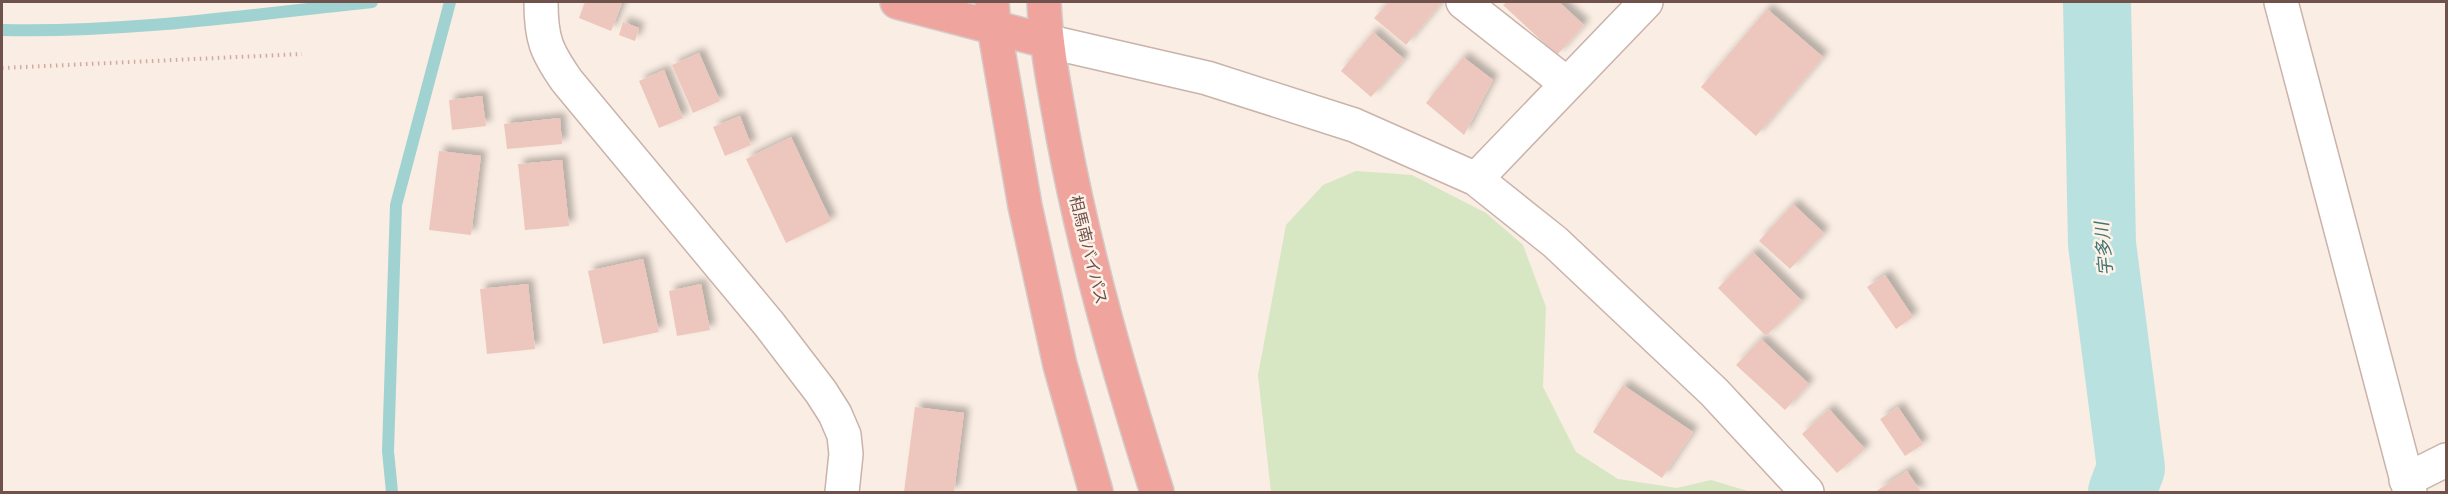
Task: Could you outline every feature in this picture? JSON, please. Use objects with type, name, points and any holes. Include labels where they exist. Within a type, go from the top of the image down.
[{"type":"highway","points":[[897,2],[993,14],[1046,41]]},
{"type":"highway","name":"相馬南バイパス","points":[[1044,2],[1046,41],[1077,208],[1115,360],[1157,492]]},
{"type":"highway","points":[[993,14],[1025,206],[1057,354],[1096,492]]},
{"type":"street","points":[[541,2],[541,33],[551,58],[567,81],[769,324],[835,414],[844,435],[846,454],[842,492]]},
{"type":"street","points":[[1463,2],[1566,84]]},
{"type":"street","points":[[1476,179],[1646,2]]},
{"type":"street","points":[[2281,2],[2408,486],[2446,460]]},
{"type":"street","points":[[1046,41],[1207,78],[1354,124],[1476,179],[1555,242],[1714,392],[1807,492]]},
{"type":"path","points":[[2,68],[302,54]]},
{"type":"green space","points":[[1356,171],[1412,175],[1486,213],[1523,245],[1546,307],[1543,387],[1576,452],[1618,479],[1677,488],[1711,480],[1751,492],[1271,492],[1258,375],[1286,225],[1323,185]]},
{"type":"building","points":[[585,2],[622,3],[611,31],[579,18]]},
{"type":"building","points":[[1389,2],[1437,2],[1440,4],[1406,45],[1374,18]]},
{"type":"building","points":[[1507,2],[1559,2],[1584,25],[1557,55],[1503,5]]},
{"type":"building","points":[[1767,9],[1823,57],[1756,136],[1701,87]]},
{"type":"building","points":[[623,22],[639,28],[635,41],[619,35]]},
{"type":"building","points":[[1373,32],[1404,59],[1371,97],[1341,71]]},
{"type":"building","points":[[699,53],[720,101],[693,113],[672,65]]},
{"type":"building","points":[[1463,57],[1493,80],[1464,135],[1426,103]]},
{"type":"building","points":[[664,70],[683,118],[659,128],[639,81]]},
{"type":"building","points":[[482,96],[486,126],[452,130],[449,100]]},
{"type":"building","points":[[740,116],[751,145],[725,156],[713,127]]},
{"type":"building","points":[[560,118],[562,144],[507,149],[504,124]]},
{"type":"building","points":[[791,137],[831,221],[786,243],[746,159]]},
{"type":"building","points":[[439,151],[481,156],[471,235],[429,230]]},
{"type":"building","points":[[562,160],[569,226],[525,230],[518,164]]},
{"type":"building","points":[[1793,204],[1824,233],[1790,269],[1759,241]]},
{"type":"building","points":[[1753,252],[1802,301],[1766,336],[1718,288]]},
{"type":"building","points":[[643,259],[659,332],[603,344],[588,271]]},
{"type":"building","points":[[1885,275],[1913,317],[1896,329],[1867,287]]},
{"type":"building","points":[[528,284],[535,349],[487,354],[480,289]]},
{"type":"building","points":[[701,284],[710,330],[677,336],[669,291]]},
{"type":"building","points":[[1761,339],[1809,384],[1785,410],[1736,365]]},
{"type":"building","points":[[1623,385],[1693,432],[1662,478],[1593,432]]},
{"type":"building","points":[[915,407],[964,413],[954,492],[904,492]]},
{"type":"building","points":[[1898,407],[1923,444],[1905,456],[1880,419]]},
{"type":"building","points":[[1829,409],[1865,449],[1837,473],[1802,434]]},
{"type":"building","points":[[1907,471],[1921,492],[1875,492]]},
{"type":"waterway","points":[[2,30],[141,26],[372,2]]},
{"type":"waterway","points":[[392,492],[388,451],[396,205],[450,2]]},
{"type":"waterway","name":"宇多川","points":[[2097,2],[2102,244],[2131,468],[2122,492]]}]
